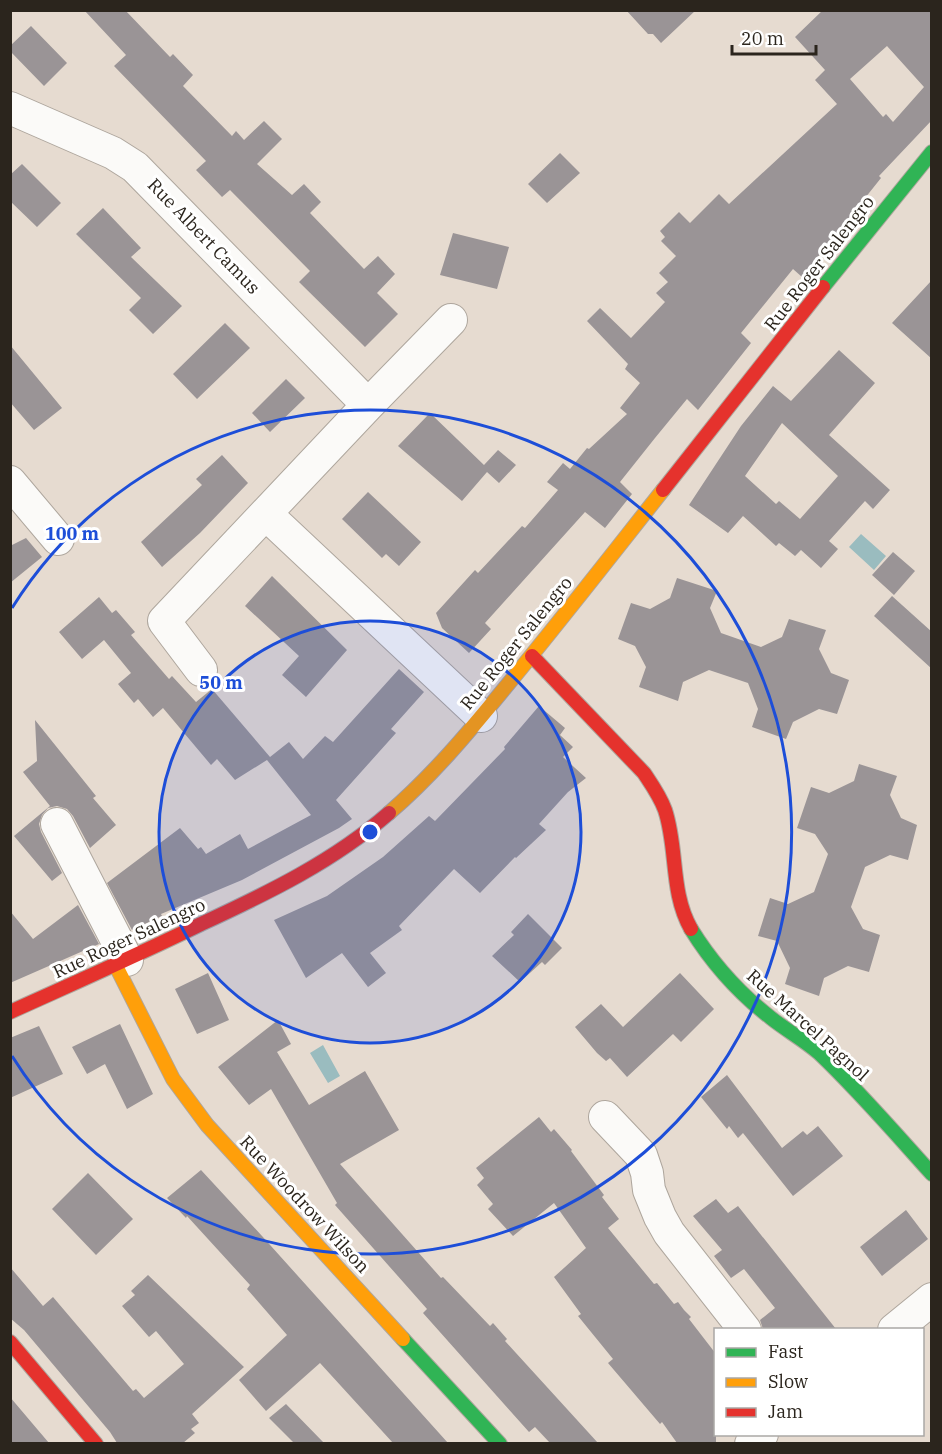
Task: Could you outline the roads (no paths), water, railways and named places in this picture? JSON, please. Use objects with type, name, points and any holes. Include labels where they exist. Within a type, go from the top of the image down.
[{"type":"street","name":"Rue Albert Camus","points":[[10,108],[113,153],[135,167],[368,405]]},
{"type":"street","name":"Rue Roger Salengro","points":[[10,1012],[122,963],[260,897],[350,843],[380,821],[411,793],[481,716],[531,656],[932,152]]},
{"type":"street","points":[[201,670],[164,621],[451,320]]},
{"type":"street","points":[[10,482],[58,538]]},
{"type":"street","points":[[266,514],[481,716]]},
{"type":"street","name":"Rue Marcel Pagnol","points":[[531,656],[644,773],[658,794],[667,817],[683,913],[710,955],[751,1001],[815,1050],[838,1072],[932,1174]]},
{"type":"street","points":[[57,824],[122,963]]},
{"type":"street","name":"Rue Woodrow Wilson","points":[[122,963],[173,1079],[200,1116],[500,1443]]},
{"type":"street","points":[[605,1117],[641,1155],[647,1173],[649,1190],[669,1233],[744,1328]]},
{"type":"street","points":[[895,1328],[932,1299]]},
{"type":"street","points":[[10,1342],[96,1443]]},
{"type":"water","points":[[861,534],[886,556],[874,570],[849,547]]},
{"type":"water","points":[[323,1045],[340,1076],[328,1083],[310,1053]]}]
